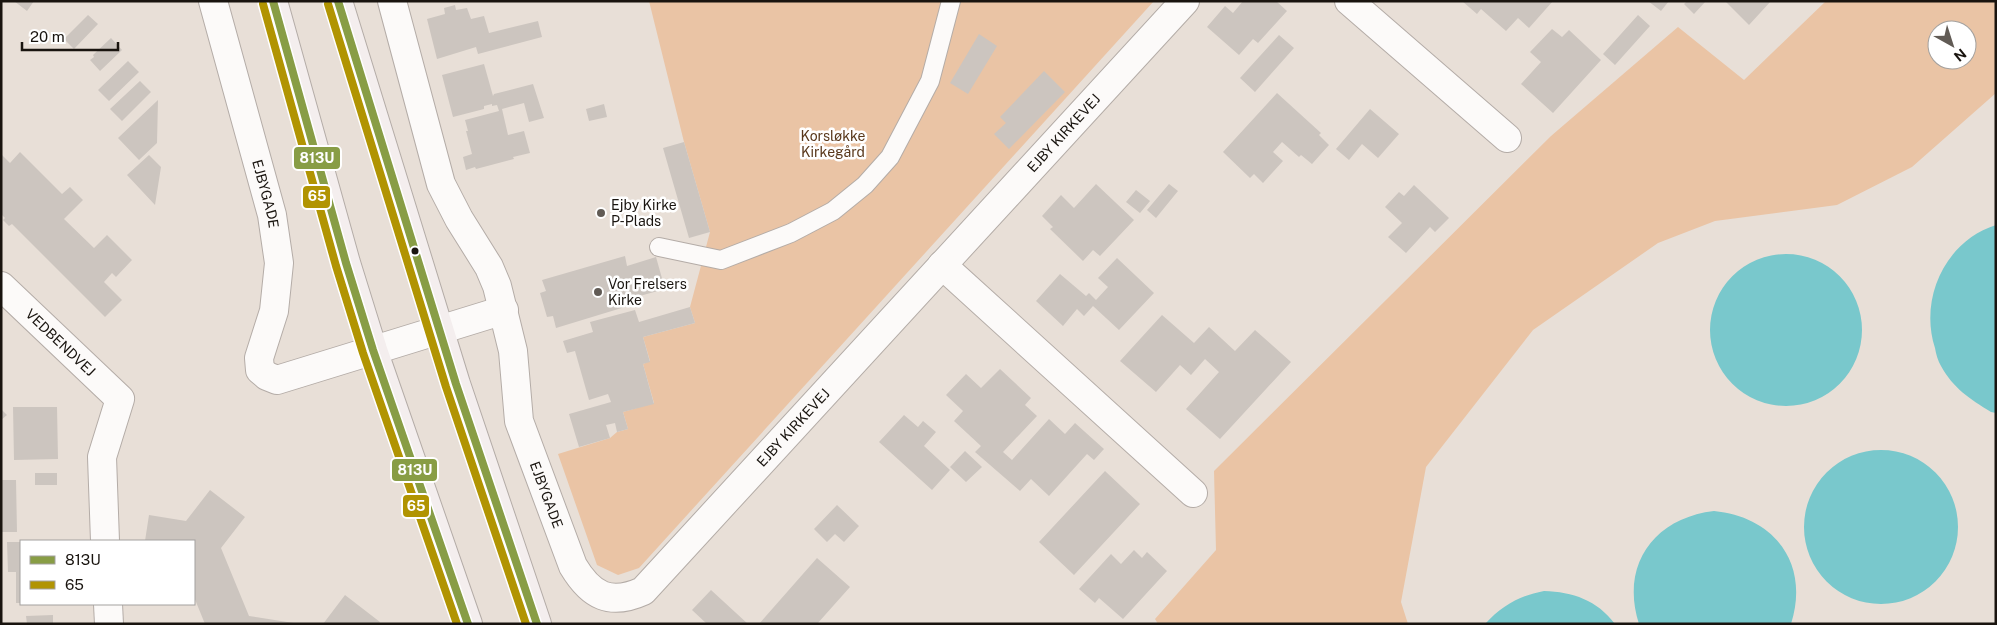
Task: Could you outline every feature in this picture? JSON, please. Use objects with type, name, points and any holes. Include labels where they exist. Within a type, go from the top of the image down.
[{"type":"main road","points":[[273,1],[346,263],[373,350],[468,624]]},
{"type":"main road","points":[[338,1],[438,330],[537,624]]},
{"type":"street","name":"EJBYGADE","points":[[213,1],[272,215],[279,263],[278,291],[274,312],[260,358],[260,370],[267,376],[277,380],[373,350]]},
{"type":"street","name":"EJBYGADE","points":[[392,1],[441,184],[489,267],[497,286],[514,351],[519,421],[573,566],[582,582],[594,592],[612,598],[632,596],[643,591]]},
{"type":"street","name":"EJBY KIRKEVEJ","points":[[643,591],[1185,1]]},
{"type":"street","points":[[1349,1],[1507,138]]},
{"type":"street","points":[[942,265],[1192,493]]},
{"type":"street","name":"VEDBENDVEJ","points":[[1,286],[120,399],[102,457],[105,540]]},
{"type":"street","points":[[373,350],[504,310]]},
{"type":"street","points":[[108,605],[109,624]]},
{"type":"lane","points":[[658,246],[721,260],[791,233],[833,211],[865,185],[890,157],[930,81],[951,1]]},
{"type":"green space","name":"Korsløkke Kirkegård","points":[[649,1],[1154,1],[639,568],[618,575],[597,565],[558,454],[610,438],[617,432],[628,429],[623,412],[654,403],[643,364],[650,361],[643,337],[695,323],[690,307],[710,232],[684,142]]},
{"type":"green space","points":[[1826,1],[1996,1],[1996,93],[1912,167],[1837,205],[1715,221],[1658,243],[1533,330],[1426,467],[1401,602],[1408,624],[1158,624],[1155,619],[1216,550],[1214,471],[1551,136],[1678,27],[1744,80]]},
{"type":"water","points":[[1996,225],[1996,413],[1991,412],[1969,398],[1946,374],[1936,353],[1931,329],[1931,310],[1940,274],[1950,258],[1963,244],[1978,233]]},
{"type":"water","points":[[1786,254],[1815,260],[1840,276],[1856,301],[1862,330],[1856,359],[1840,384],[1815,400],[1786,406],[1757,400],[1732,384],[1716,359],[1710,330],[1716,301],[1732,276],[1757,260]]},
{"type":"water","points":[[1881,450],[1896,451],[1911,456],[1936,472],[1952,497],[1957,512],[1957,542],[1952,557],[1936,582],[1911,598],[1896,603],[1881,604],[1866,603],[1851,598],[1826,582],[1810,557],[1805,542],[1804,527],[1805,512],[1810,497],[1826,472],[1851,456],[1866,451]]},
{"type":"water","points":[[1714,511],[1736,515],[1754,523],[1770,534],[1782,547],[1791,563],[1796,582],[1796,602],[1791,624],[1639,624],[1634,602],[1634,582],[1639,564],[1647,548],[1659,534],[1674,523],[1693,515]]},
{"type":"water","points":[[1544,591],[1565,593],[1584,599],[1600,609],[1615,624],[1485,624],[1512,602]]},
{"type":"building","points":[[14,1],[34,1],[27,11]]},
{"type":"building","points":[[1243,1],[1276,1],[1287,11],[1258,43],[1253,39],[1239,55],[1207,27],[1225,6],[1233,13]]},
{"type":"building","points":[[1462,1],[1553,1],[1529,28],[1518,18],[1506,31],[1481,9],[1477,14]]},
{"type":"building","points":[[1648,1],[1669,1],[1661,11]]},
{"type":"building","points":[[1687,1],[1706,1],[1694,14],[1684,4]]},
{"type":"building","points":[[1725,1],[1771,1],[1749,25]]},
{"type":"building","points":[[455,5],[456,10],[467,8],[471,19],[484,16],[489,33],[538,21],[542,37],[478,54],[476,47],[437,59],[427,19],[445,14],[444,8]]},
{"type":"building","points":[[88,15],[98,24],[74,49],[64,39]]},
{"type":"building","points":[[1638,15],[1650,26],[1615,65],[1603,54]]},
{"type":"building","points":[[1552,29],[1562,37],[1569,30],[1601,60],[1553,113],[1521,84],[1541,62],[1530,52]]},
{"type":"building","points":[[979,34],[997,46],[968,94],[950,83]]},
{"type":"building","points":[[1279,35],[1294,48],[1255,92],[1240,78]]},
{"type":"building","points":[[111,38],[122,50],[100,71],[90,60]]},
{"type":"building","points":[[128,61],[139,72],[109,101],[98,90]]},
{"type":"building","points":[[484,64],[493,96],[494,94],[533,84],[544,118],[529,122],[524,103],[502,109],[508,135],[524,131],[530,153],[513,157],[514,159],[466,170],[463,157],[472,154],[465,120],[499,111],[497,105],[492,106],[492,104],[484,106],[484,109],[453,117],[442,75]]},
{"type":"building","points":[[1044,71],[1065,92],[1009,149],[994,134],[1006,123],[1000,117]]},
{"type":"building","points":[[140,81],[151,92],[122,121],[110,109]]},
{"type":"building","points":[[1277,93],[1321,133],[1319,135],[1329,145],[1312,164],[1301,155],[1299,157],[1282,142],[1273,152],[1283,161],[1263,183],[1254,174],[1250,178],[1223,152]]},
{"type":"building","points":[[158,100],[157,143],[139,160],[118,138]]},
{"type":"building","points":[[604,104],[607,117],[589,121],[586,109]]},
{"type":"building","points":[[1370,109],[1399,134],[1378,158],[1362,144],[1349,160],[1336,149]]},
{"type":"building","points":[[684,142],[710,232],[689,238],[663,148]]},
{"type":"building","points":[[20,152],[62,194],[70,187],[83,200],[64,219],[94,248],[107,235],[132,260],[116,277],[112,273],[104,282],[122,300],[105,317],[12,224],[9,226],[3,220],[5,218],[1,214],[1,154],[10,163]]},
{"type":"building","points":[[149,155],[161,167],[155,205],[127,175]]},
{"type":"building","points":[[1096,184],[1134,220],[1100,256],[1093,250],[1083,261],[1050,229],[1053,227],[1042,216],[1061,195],[1074,208]]},
{"type":"building","points":[[1169,184],[1178,191],[1156,218],[1147,210]]},
{"type":"building","points":[[1414,185],[1449,218],[1435,232],[1430,227],[1406,253],[1388,237],[1402,223],[1385,207],[1399,192],[1404,196]]},
{"type":"building","points":[[1136,190],[1150,201],[1140,213],[1126,202]]},
{"type":"building","name":"Vor Frelsers Kirke","points":[[625,256],[627,266],[656,257],[665,289],[636,297],[638,303],[556,328],[553,316],[547,317],[540,293],[546,291],[542,280]]},
{"type":"building","points":[[1117,258],[1154,293],[1119,330],[1093,306],[1084,316],[1077,309],[1063,326],[1036,301],[1060,274],[1086,296],[1089,293],[1096,300],[1108,287],[1098,278]]},
{"type":"building","points":[[690,307],[695,323],[643,337],[650,362],[643,364],[654,404],[623,412],[628,429],[617,432],[615,423],[606,425],[610,438],[579,447],[569,414],[611,402],[608,394],[589,400],[575,351],[567,353],[563,341],[593,332],[590,322],[635,310],[639,322]]},
{"type":"building","points":[[1162,315],[1194,343],[1209,327],[1235,351],[1255,330],[1291,362],[1220,439],[1186,409],[1219,372],[1205,359],[1191,375],[1180,365],[1156,392],[1120,361]]},
{"type":"building","points":[[1000,369],[1031,398],[1025,405],[1037,416],[1003,452],[1012,460],[1049,419],[1065,434],[1075,423],[1104,449],[1094,460],[1087,454],[1049,496],[1031,479],[1020,491],[975,452],[981,446],[954,421],[963,411],[946,395],[966,374],[981,388]]},
{"type":"building","points":[[13,407],[57,407],[58,459],[14,460]]},
{"type":"building","points":[[1,409],[7,415],[1,420]]},
{"type":"building","points":[[904,415],[918,427],[923,421],[936,432],[924,446],[950,470],[932,490],[879,442]]},
{"type":"building","points":[[965,451],[982,467],[966,482],[950,467]]},
{"type":"building","points":[[1105,471],[1140,504],[1074,575],[1039,542]]},
{"type":"building","points":[[35,473],[57,473],[57,485],[35,485]]},
{"type":"building","points":[[1,480],[16,480],[17,532],[1,532]]},
{"type":"building","points":[[210,490],[245,517],[221,548],[249,616],[300,624],[205,624],[195,599],[195,540],[145,540],[149,515],[186,521]]},
{"type":"building","points":[[837,505],[859,526],[844,542],[835,534],[827,542],[814,529]]},
{"type":"building","points":[[7,542],[20,542],[20,603],[16,603],[16,572],[8,572]]},
{"type":"building","points":[[1134,550],[1142,558],[1147,552],[1167,571],[1123,619],[1099,598],[1095,603],[1079,589],[1111,554],[1121,564]]},
{"type":"building","points":[[817,558],[850,587],[817,624],[759,624]]},
{"type":"building","points":[[711,590],[748,624],[707,624],[692,610]]},
{"type":"building","points":[[345,595],[380,622],[379,624],[323,624]]},
{"type":"building","points":[[53,615],[53,624],[27,624],[26,616]]},
{"type":"transit line","name":"813U","points":[[273,1],[346,263],[373,350],[468,624]]},
{"type":"transit line","name":"813U","points":[[338,1],[456,384],[537,624]]},
{"type":"transit line","name":"65","points":[[263,4],[336,266],[363,353],[457,624]]},
{"type":"transit line","name":"65","points":[[328,4],[446,387],[526,624]]},
{"type":"place","name":"Ejby Kirke P-Plads","points":[[601,213]]},
{"type":"place","name":"Vor Frelsers Kirke","points":[[598,292]]}]
